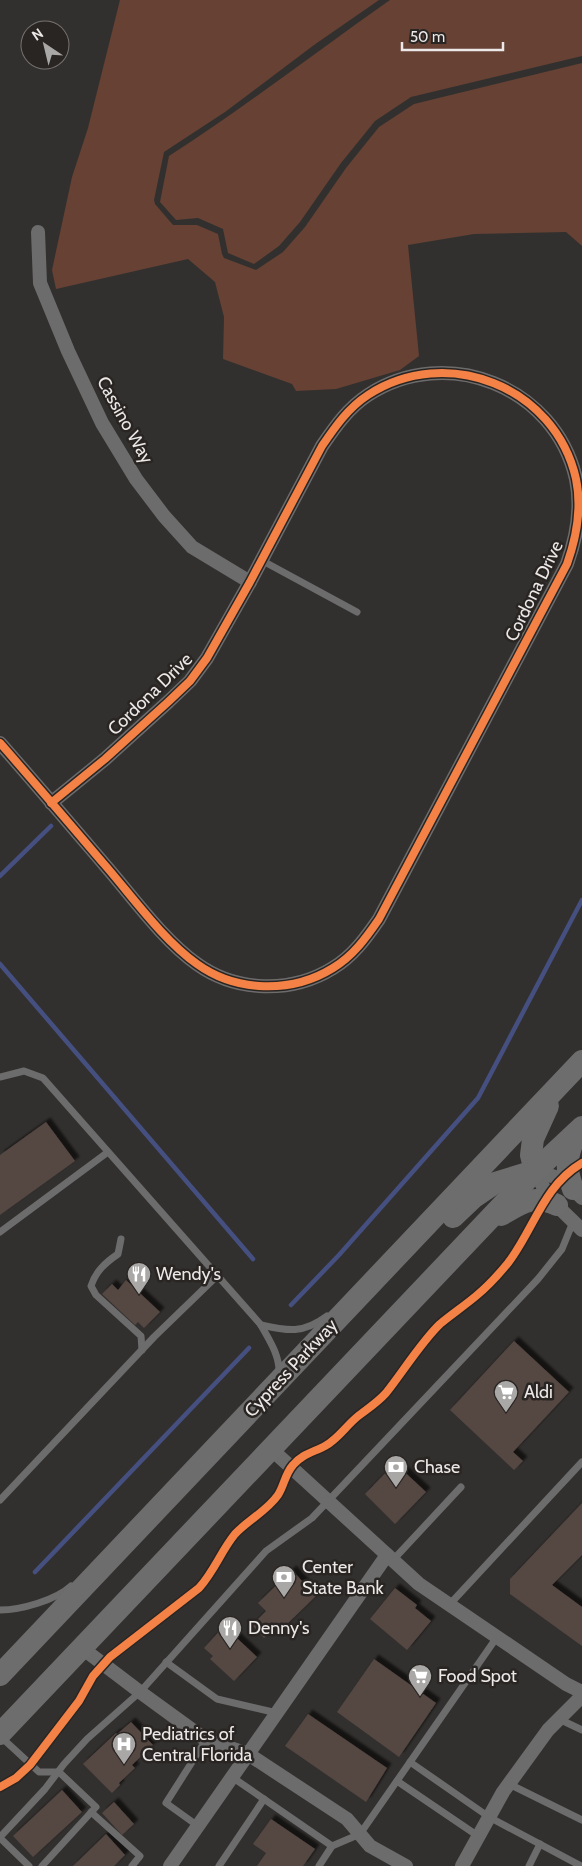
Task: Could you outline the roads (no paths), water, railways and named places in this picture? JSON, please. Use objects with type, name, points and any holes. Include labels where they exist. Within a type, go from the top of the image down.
[{"type":"main road","name":"Cypress Parkway","points":[[0,1675],[276,1384],[409,1238],[445,1205],[582,1061]]},
{"type":"main road","points":[[535,1171],[531,1155],[533,1139],[556,1089]]},
{"type":"main road","points":[[0,1735],[270,1448],[535,1171],[579,1130]]},
{"type":"main road","points":[[577,1194],[568,1174],[567,1157],[579,1130]]},
{"type":"main road","points":[[409,1238],[434,1234],[473,1198],[495,1183],[535,1171]]},
{"type":"main road","points":[[483,1226],[530,1200],[546,1200],[556,1206]]},
{"type":"street","name":"Cassino Way","points":[[38,232],[40,283],[68,350],[107,431],[136,479],[164,516],[192,547],[250,582]]},
{"type":"street","name":"Cordona Drive","points":[[0,742],[51,803],[168,938],[197,964],[223,979],[240,984],[260,986],[282,986],[299,983],[333,968],[362,943],[379,919],[567,564],[575,542],[579,516],[575,477],[568,456],[558,436],[539,413],[519,395],[491,381],[462,374],[430,373],[409,377],[388,384],[367,396],[350,409],[334,427],[309,468],[250,582],[207,658],[190,681],[105,758],[51,803]]},
{"type":"street","points":[[535,1171],[562,1179],[577,1194]]},
{"type":"street","points":[[535,1171],[549,1198],[578,1226]]},
{"type":"street","points":[[270,1448],[419,1584],[566,1684],[582,1692]]},
{"type":"street","points":[[170,1866],[232,1776],[390,1557]]},
{"type":"street","points":[[82,1648],[206,1740],[248,1754],[347,1818],[370,1846],[406,1866]]},
{"type":"street","points":[[462,1866],[509,1784],[548,1730],[582,1696]]},
{"type":"lane","points":[[261,560],[357,612]]},
{"type":"lane","points":[[0,1078],[24,1071],[43,1078],[261,1325],[278,1356],[279,1373],[276,1384]]},
{"type":"lane","points":[[0,1232],[108,1152]]},
{"type":"lane","points":[[29,1866],[0,1837],[87,1739],[140,1692],[266,1551],[306,1523],[328,1501],[551,1264],[578,1226]]},
{"type":"lane","points":[[121,1238],[118,1254],[102,1266],[93,1279],[91,1286],[96,1295],[141,1336],[142,1350]]},
{"type":"lane","points":[[0,1500],[142,1350],[217,1276]]},
{"type":"lane","points":[[261,1325],[295,1330],[314,1326],[334,1311]]},
{"type":"lane","points":[[164,1490],[184,1470],[205,1459]]},
{"type":"lane","points":[[450,1604],[582,1462]]},
{"type":"lane","points":[[390,1557],[461,1487]]},
{"type":"lane","points":[[95,1563],[108,1550]]},
{"type":"lane","points":[[0,1610],[10,1610],[38,1603],[67,1590],[74,1583]]},
{"type":"lane","points":[[319,1866],[332,1846],[360,1834],[497,1637]]},
{"type":"lane","points":[[166,1662],[217,1699],[277,1713]]},
{"type":"lane","points":[[559,1719],[582,1730]]},
{"type":"lane","points":[[0,1735],[39,1772],[59,1772],[96,1807],[42,1866]]},
{"type":"lane","points":[[198,1826],[166,1803],[206,1740]]},
{"type":"lane","points":[[410,1762],[489,1817],[581,1866]]},
{"type":"lane","points":[[232,1776],[332,1846]]},
{"type":"lane","points":[[397,1781],[478,1836]]},
{"type":"lane","points":[[509,1784],[582,1820]]},
{"type":"lane","points":[[219,1866],[264,1799]]},
{"type":"lane","points":[[91,1812],[140,1856],[132,1866]]},
{"type":"lane","points":[[529,1866],[540,1844]]},
{"type":"waterway","points":[[0,876],[51,826]]},
{"type":"waterway","points":[[291,1305],[339,1255],[478,1098],[582,900]]},
{"type":"waterway","points":[[0,964],[253,1259]]},
{"type":"waterway","points":[[35,1572],[249,1348]]},
{"type":"place","name":"Wendy's","points":[[139,1295]]},
{"type":"place","name":"Aldi","points":[[506,1413]]},
{"type":"place","name":"Chase","points":[[396,1488]]},
{"type":"place","name":"Center State Bank","points":[[284,1598]]},
{"type":"place","name":"Denny's","points":[[230,1649]]},
{"type":"place","name":"Food Spot","points":[[420,1697]]},
{"type":"place","name":"Pediatrics of Central Florida","points":[[124,1765]]}]
